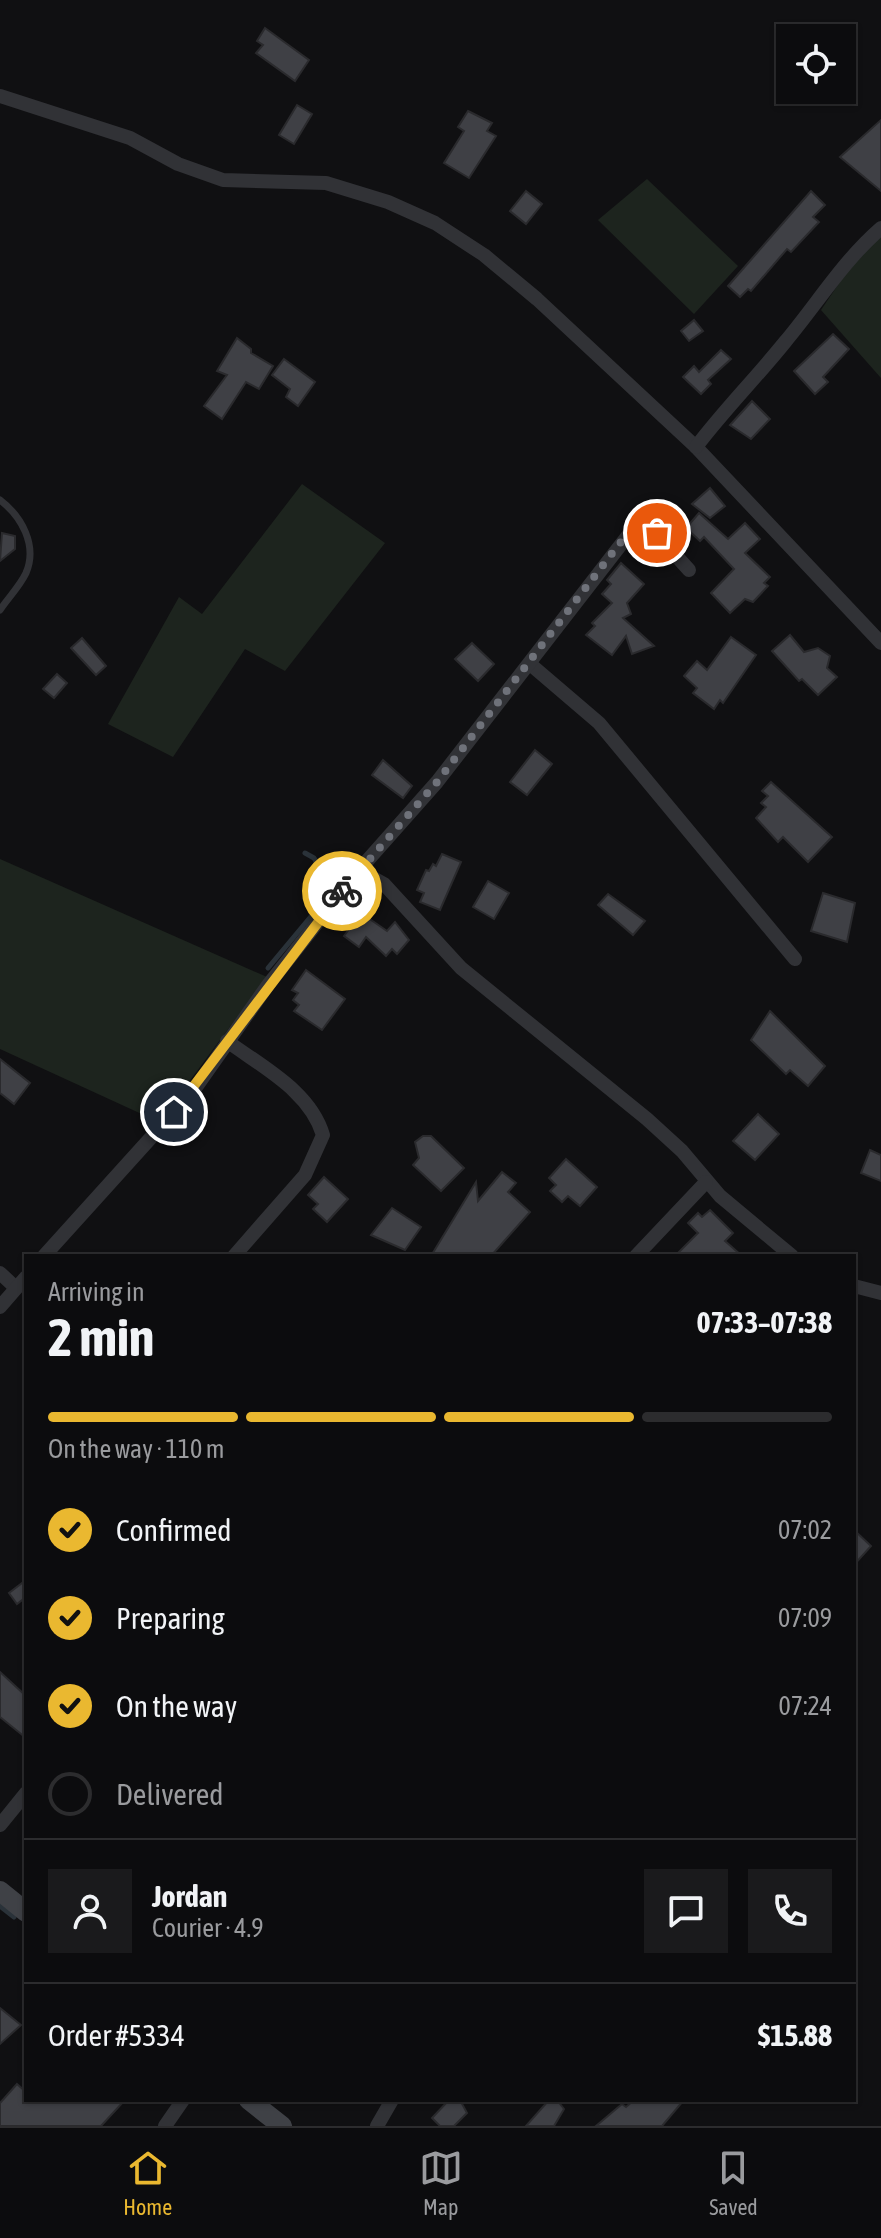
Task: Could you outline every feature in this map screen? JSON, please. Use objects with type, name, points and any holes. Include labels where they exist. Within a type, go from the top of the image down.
[{"type":"street","points":[[0,96],[130,138],[178,164],[223,180],[326,183],[388,202],[435,223],[484,255],[537,299],[696,447],[881,643]]},
{"type":"street","points":[[696,447],[732,399],[784,344],[851,256],[881,228]]},
{"type":"street","points":[[46,1254],[194,1090],[227,1041],[359,870],[437,782],[633,529],[652,529],[689,570]]},
{"type":"street","points":[[530,664],[599,723],[795,959]]},
{"type":"street","points":[[359,870],[384,884],[461,968],[665,1135],[697,1167],[706,1182],[790,1254]]},
{"type":"street","points":[[227,1041],[292,1089],[313,1110],[323,1135],[305,1175],[236,1254]]},
{"type":"street","points":[[638,1254],[706,1182]]},
{"type":"street","points":[[0,1273],[21,1283],[0,1307]]},
{"type":"street","points":[[856,1287],[881,1293]]},
{"type":"street","points":[[0,1825],[24,1795]]},
{"type":"street","points":[[0,1891],[24,1910]]},
{"type":"street","points":[[165,2126],[182,2102]]},
{"type":"street","points":[[252,2102],[282,2126]]},
{"type":"street","points":[[377,2126],[391,2102]]},
{"type":"lane","points":[[0,500],[14,511],[28,534],[27,571],[0,610]]},
{"type":"shaded area","points":[[647,179],[738,266],[694,314],[598,220]]},
{"type":"shaded area","points":[[881,235],[881,378],[821,310],[848,270]]},
{"type":"shaded area","points":[[302,484],[385,543],[285,671],[245,649],[173,757],[108,724],[179,597],[202,614]]},
{"type":"shaded area","points":[[0,859],[267,977],[159,1122],[0,1049]]},
{"type":"building","points":[[265,28],[309,60],[295,81],[256,53],[263,45],[257,41]]},
{"type":"building","points":[[297,105],[312,114],[294,144],[279,135]]},
{"type":"building","points":[[468,111],[492,123],[487,131],[496,136],[469,178],[444,163],[464,131],[458,127]]},
{"type":"building","points":[[881,120],[881,191],[840,157]]},
{"type":"building","points":[[526,191],[542,204],[526,224],[510,211]]},
{"type":"building","points":[[811,191],[825,205],[813,217],[819,222],[791,252],[787,249],[751,291],[748,289],[740,297],[728,286]]},
{"type":"building","points":[[694,320],[703,331],[689,341],[681,331]]},
{"type":"building","points":[[833,334],[849,349],[823,377],[828,382],[815,394],[794,371]]},
{"type":"building","points":[[237,338],[251,349],[251,353],[273,366],[259,389],[246,382],[222,419],[204,406],[227,375],[217,371]]},
{"type":"building","points":[[721,350],[731,359],[708,380],[711,384],[701,394],[683,377],[694,366],[699,372]]},
{"type":"building","points":[[284,359],[315,382],[298,406],[286,397],[290,389],[272,375]]},
{"type":"building","points":[[752,401],[770,419],[751,439],[730,425]]},
{"type":"building","points":[[710,488],[725,506],[710,518],[692,504]]},
{"type":"building","points":[[699,513],[728,539],[745,523],[760,539],[745,553],[770,577],[764,583],[768,586],[753,602],[745,599],[730,613],[711,593],[734,569],[704,537],[700,541],[686,528]]},
{"type":"building","points":[[2,533],[15,536],[15,549],[0,561]]},
{"type":"building","points":[[621,563],[644,584],[627,603],[631,614],[623,618],[654,646],[632,654],[626,636],[612,655],[586,635],[595,626],[592,623],[612,603],[602,594],[611,584],[607,580]]},
{"type":"building","points":[[790,635],[804,652],[818,648],[830,656],[827,668],[837,677],[818,695],[802,679],[799,681],[772,651]]},
{"type":"building","points":[[731,637],[756,655],[723,703],[720,700],[714,709],[693,693],[697,688],[684,676],[697,661],[707,670]]},
{"type":"building","points":[[82,638],[106,666],[96,675],[71,648]]},
{"type":"building","points":[[472,643],[494,664],[478,681],[455,659]]},
{"type":"building","points":[[57,674],[67,683],[54,698],[43,689]]},
{"type":"building","points":[[535,750],[552,764],[527,795],[510,782]]},
{"type":"building","points":[[383,760],[412,786],[403,798],[372,775]]},
{"type":"building","points":[[771,782],[832,837],[808,862],[783,837],[778,842],[756,818],[766,807],[761,803],[768,796],[762,791]]},
{"type":"building","points":[[442,854],[461,862],[440,910],[420,902],[424,893],[417,890],[426,870],[429,871],[433,864],[436,866]]},
{"type":"building","points":[[488,881],[509,893],[494,919],[473,907]]},
{"type":"building","points":[[823,893],[855,903],[847,942],[811,931]]},
{"type":"building","points":[[608,894],[645,921],[633,935],[598,905]]},
{"type":"building","points":[[361,913],[387,931],[395,922],[409,940],[397,954],[392,949],[386,956],[366,937],[359,947],[344,936]]},
{"type":"building","points":[[306,970],[345,999],[322,1030],[294,1011],[299,1005],[293,1000],[298,993],[292,990]]},
{"type":"building","points":[[770,1011],[825,1066],[808,1086],[790,1070],[786,1074],[751,1040]]},
{"type":"building","points":[[0,1059],[30,1083],[14,1104],[0,1093]]},
{"type":"building","points":[[758,1114],[779,1134],[755,1160],[733,1141]]},
{"type":"building","points":[[423,1136],[431,1136],[464,1168],[441,1191],[413,1165],[419,1158],[415,1142]]},
{"type":"building","points":[[870,1150],[881,1155],[881,1181],[861,1173]]},
{"type":"building","points":[[566,1159],[597,1187],[580,1206],[568,1196],[562,1202],[550,1191],[556,1185],[549,1178]]},
{"type":"building","points":[[502,1172],[516,1183],[508,1192],[530,1212],[493,1254],[432,1254],[476,1182],[478,1201]]},
{"type":"building","points":[[324,1177],[348,1199],[327,1222],[313,1209],[318,1204],[308,1195]]},
{"type":"building","points":[[392,1208],[421,1227],[405,1250],[371,1235]]},
{"type":"building","points":[[710,1210],[733,1233],[725,1241],[740,1254],[677,1254],[698,1233],[688,1223],[698,1213],[702,1217]]},
{"type":"building","points":[[856,1532],[871,1546],[856,1563]]},
{"type":"building","points":[[24,1582],[24,1599],[17,1604],[9,1593]]},
{"type":"building","points":[[0,1672],[24,1694],[24,1736],[0,1717]]},
{"type":"building","points":[[0,2008],[21,2025],[0,2044]]},
{"type":"building","points":[[17,2084],[24,2090],[24,2102],[123,2102],[101,2126],[0,2126],[0,2103]]},
{"type":"building","points":[[447,2102],[461,2102],[467,2113],[454,2126],[440,2126],[432,2118]]},
{"type":"building","points":[[547,2102],[559,2102],[564,2109],[554,2126],[526,2126]]},
{"type":"building","points":[[632,2102],[682,2102],[662,2126],[596,2126],[622,2104],[626,2107]]},
{"type":"waterway","points":[[268,968],[323,902],[328,882],[314,858],[305,853]]},
{"type":"waterway","points":[[0,1906],[14,1917]]},
{"type":"way so far","points":[[342,891],[437,782],[620,543],[639,526],[657,533]]},
{"type":"route","points":[[174,1112],[194,1090],[268,985],[342,891]]}]
